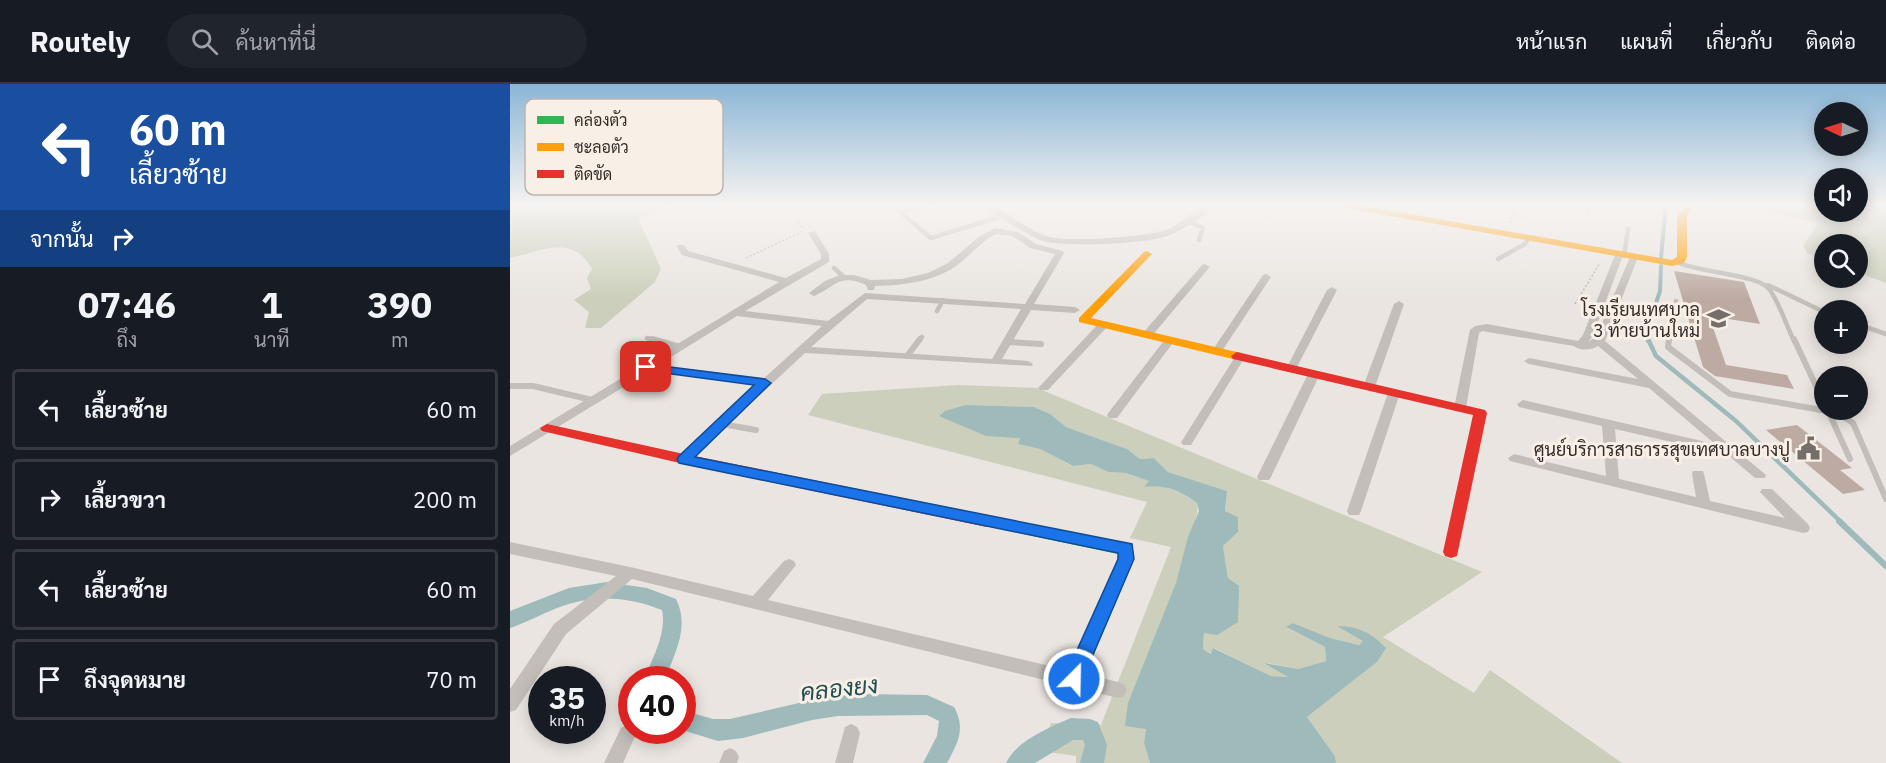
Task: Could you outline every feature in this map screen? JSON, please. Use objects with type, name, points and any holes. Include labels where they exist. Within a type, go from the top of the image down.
[{"type":"street","points":[[510,452],[680,346],[826,259],[813,236]]},
{"type":"street","points":[[814,293],[826,283],[844,277],[852,276],[870,283],[909,282],[927,277],[951,265],[987,236]]},
{"type":"street","points":[[995,362],[1030,307],[1060,253],[1033,246],[1017,236]]},
{"type":"street","points":[[1039,236],[1059,241],[1159,236]]},
{"type":"street","points":[[1515,236],[1621,255],[1677,262],[1682,257],[1682,236]]},
{"type":"street","points":[[681,247],[686,253],[787,281]]},
{"type":"street","points":[[1148,254],[1083,320],[1480,413],[1451,552]]},
{"type":"street","points":[[1460,408],[1474,332],[1479,328],[1487,327],[1579,346],[1592,346],[1599,341],[1621,255]]},
{"type":"street","points":[[1579,346],[1588,336],[1621,255]]},
{"type":"street","points":[[1147,335],[1205,267]]},
{"type":"street","points":[[1217,351],[1266,278]]},
{"type":"street","points":[[684,459],[830,324],[865,296],[872,286],[870,283]]},
{"type":"street","points":[[1291,369],[1332,290]]},
{"type":"street","points":[[865,296],[1075,310]]},
{"type":"street","points":[[1369,387],[1399,304]]},
{"type":"street","points":[[737,313],[830,324]]},
{"type":"street","points":[[1044,388],[1103,325]]},
{"type":"street","points":[[1113,415],[1170,340]]},
{"type":"street","points":[[1599,341],[1760,475]]},
{"type":"street","points":[[802,350],[1028,364]]},
{"type":"street","points":[[1187,442],[1240,357]]},
{"type":"street","points":[[1529,361],[1651,385]]},
{"type":"street","points":[[646,367],[765,383]]},
{"type":"street","points":[[1264,477],[1314,374]]},
{"type":"street","points":[[1354,511],[1394,393]]},
{"type":"street","points":[[1522,404],[1732,452]]},
{"type":"street","points":[[1608,423],[1612,483]]},
{"type":"street","points":[[547,428],[684,459],[1126,549],[1126,559],[1074,679]]},
{"type":"street","points":[[1514,458],[1803,528],[1767,492]]},
{"type":"street","points":[[1698,474],[1704,504]]},
{"type":"street","points":[[510,548],[626,577],[756,603],[1118,690]]},
{"type":"street","points":[[756,603],[789,565]]},
{"type":"street","points":[[510,704],[555,635],[626,577]]},
{"type":"street","points":[[844,763],[851,733]]},
{"type":"street","points":[[613,763],[622,744]]},
{"type":"lane","points":[[1199,240],[1200,236]]},
{"type":"lane","points":[[1621,255],[1626,236]]},
{"type":"lane","points":[[1498,259],[1525,244],[1529,238]]},
{"type":"lane","points":[[1677,262],[1688,268],[1757,281],[1814,307]]},
{"type":"lane","points":[[834,268],[844,277]]},
{"type":"lane","points":[[1765,285],[1774,294],[1814,382]]},
{"type":"lane","points":[[937,311],[943,300]]},
{"type":"lane","points":[[1676,301],[1668,347],[1724,391],[1814,408]]},
{"type":"lane","points":[[1868,328],[1886,334]]},
{"type":"lane","points":[[907,357],[922,337]]},
{"type":"lane","points":[[647,339],[680,346]]},
{"type":"lane","points":[[1008,342],[1041,344]]},
{"type":"lane","points":[[510,386],[533,386],[592,400]]},
{"type":"lane","points":[[1832,420],[1850,459]]},
{"type":"lane","points":[[1848,420],[1853,423],[1886,499]]},
{"type":"lane","points":[[721,424],[756,430]]},
{"type":"path","points":[[731,266],[793,236]]},
{"type":"path","points":[[1575,304],[1621,255]]},
{"type":"green space","points":[[510,236],[646,236],[661,269],[655,282],[601,328],[585,328],[589,312],[574,300],[591,289],[587,278],[592,269],[584,258],[575,251],[556,247],[510,258]]},
{"type":"green space","points":[[1810,236],[1814,236],[1814,255],[1807,253],[1803,246]]},
{"type":"green space","points":[[1868,236],[1886,236],[1886,283],[1868,276]]},
{"type":"green space","points":[[959,385],[1037,388],[1482,572],[1383,637],[1474,693],[1490,670],[1622,763],[1336,763],[1335,756],[1307,717],[1377,662],[1363,642],[1359,645],[1330,638],[1293,623],[1287,628],[1325,647],[1326,661],[1298,669],[1267,663],[1290,677],[1271,676],[1214,648],[1212,654],[1203,649],[1204,633],[1228,578],[1223,546],[1238,532],[1238,517],[1225,511],[1227,491],[1168,472],[1154,458],[1140,459],[1127,449],[1066,427],[1050,414],[1034,407],[966,405],[1020,438],[1018,444],[1040,449],[1072,466],[1091,464],[1108,472],[1126,473],[1150,481],[1145,486],[1159,486],[1172,490],[1197,503],[1197,514],[1187,541],[1146,729],[1144,743],[1150,763],[1076,763],[1076,756],[1040,751],[1051,723],[1101,725],[1171,547],[1130,538],[1147,502],[808,415],[822,394]]},
{"type":"water","points":[[966,405],[1034,407],[1050,414],[1066,427],[1127,449],[1140,459],[1154,458],[1168,472],[1227,491],[1225,511],[1238,517],[1238,532],[1223,546],[1228,578],[1239,586],[1238,622],[1217,635],[1204,633],[1203,649],[1211,654],[1213,648],[1271,676],[1288,677],[1264,663],[1298,669],[1326,661],[1325,647],[1286,627],[1293,623],[1330,638],[1359,645],[1363,641],[1337,626],[1358,629],[1370,634],[1386,648],[1377,662],[1307,717],[1335,756],[1336,763],[1150,763],[1144,743],[1146,729],[1125,726],[1128,703],[1176,583],[1188,537],[1199,511],[1197,503],[1172,489],[1144,487],[1149,481],[1126,473],[1108,472],[1091,464],[1073,466],[1040,449],[1018,444],[1020,438],[986,436],[939,416],[945,411]]},
{"type":"building","points":[[1674,271],[1744,282],[1760,324],[1709,316],[1726,365],[1787,375],[1794,389],[1715,376],[1703,367]]},
{"type":"building","name":"ศูนย์บริการสาธารรสุขเทศบาลบางปู","points":[[1797,425],[1852,468],[1840,470],[1865,490],[1843,494],[1766,430]]},
{"type":"waterway","points":[[1661,258],[1663,236]]},
{"type":"waterway","points":[[1648,341],[1647,330],[1660,291],[1661,266]]},
{"type":"waterway","points":[[1648,339],[1656,356],[1736,421],[1841,522]]},
{"type":"waterway","points":[[1839,521],[1886,566]]},
{"type":"waterway","name":"คลองยง","points":[[510,620],[550,602],[588,592],[627,591],[647,596],[669,605],[672,613],[672,631],[660,666]]},
{"type":"waterway","name":"คลองยง","points":[[696,724],[718,730],[730,730],[838,705],[927,705],[939,709],[950,721],[948,736],[935,763]]},
{"type":"waterway","name":"คลองยง","points":[[1018,763],[1030,752],[1071,729],[1090,730],[1096,745],[1092,763]]},
{"type":"traffic: fast","points":[[987,521],[1126,549],[1126,559],[1074,679]]},
{"type":"traffic: slow","points":[[1518,236],[1672,263],[1680,261],[1682,257],[1682,236]]},
{"type":"traffic: slow","points":[[1147,254],[1083,320],[1237,356]]},
{"type":"traffic: jam","points":[[1237,356],[1480,413],[1451,552]]},
{"type":"traffic: jam","points":[[547,428],[684,459],[987,521]]},
{"type":"place","name":"โรงเรียนเทศบาล 3 ท้ายบ้านใหม่","points":[[1718,319]]},
{"type":"place","name":"ศูนย์บริการสาธารรสุขเทศบาลบางปู","points":[[1808,449]]},
{"type":"route","points":[[646,367],[765,383],[684,459],[1117,545],[1126,549],[1128,553],[1126,559],[1074,679]]}]
